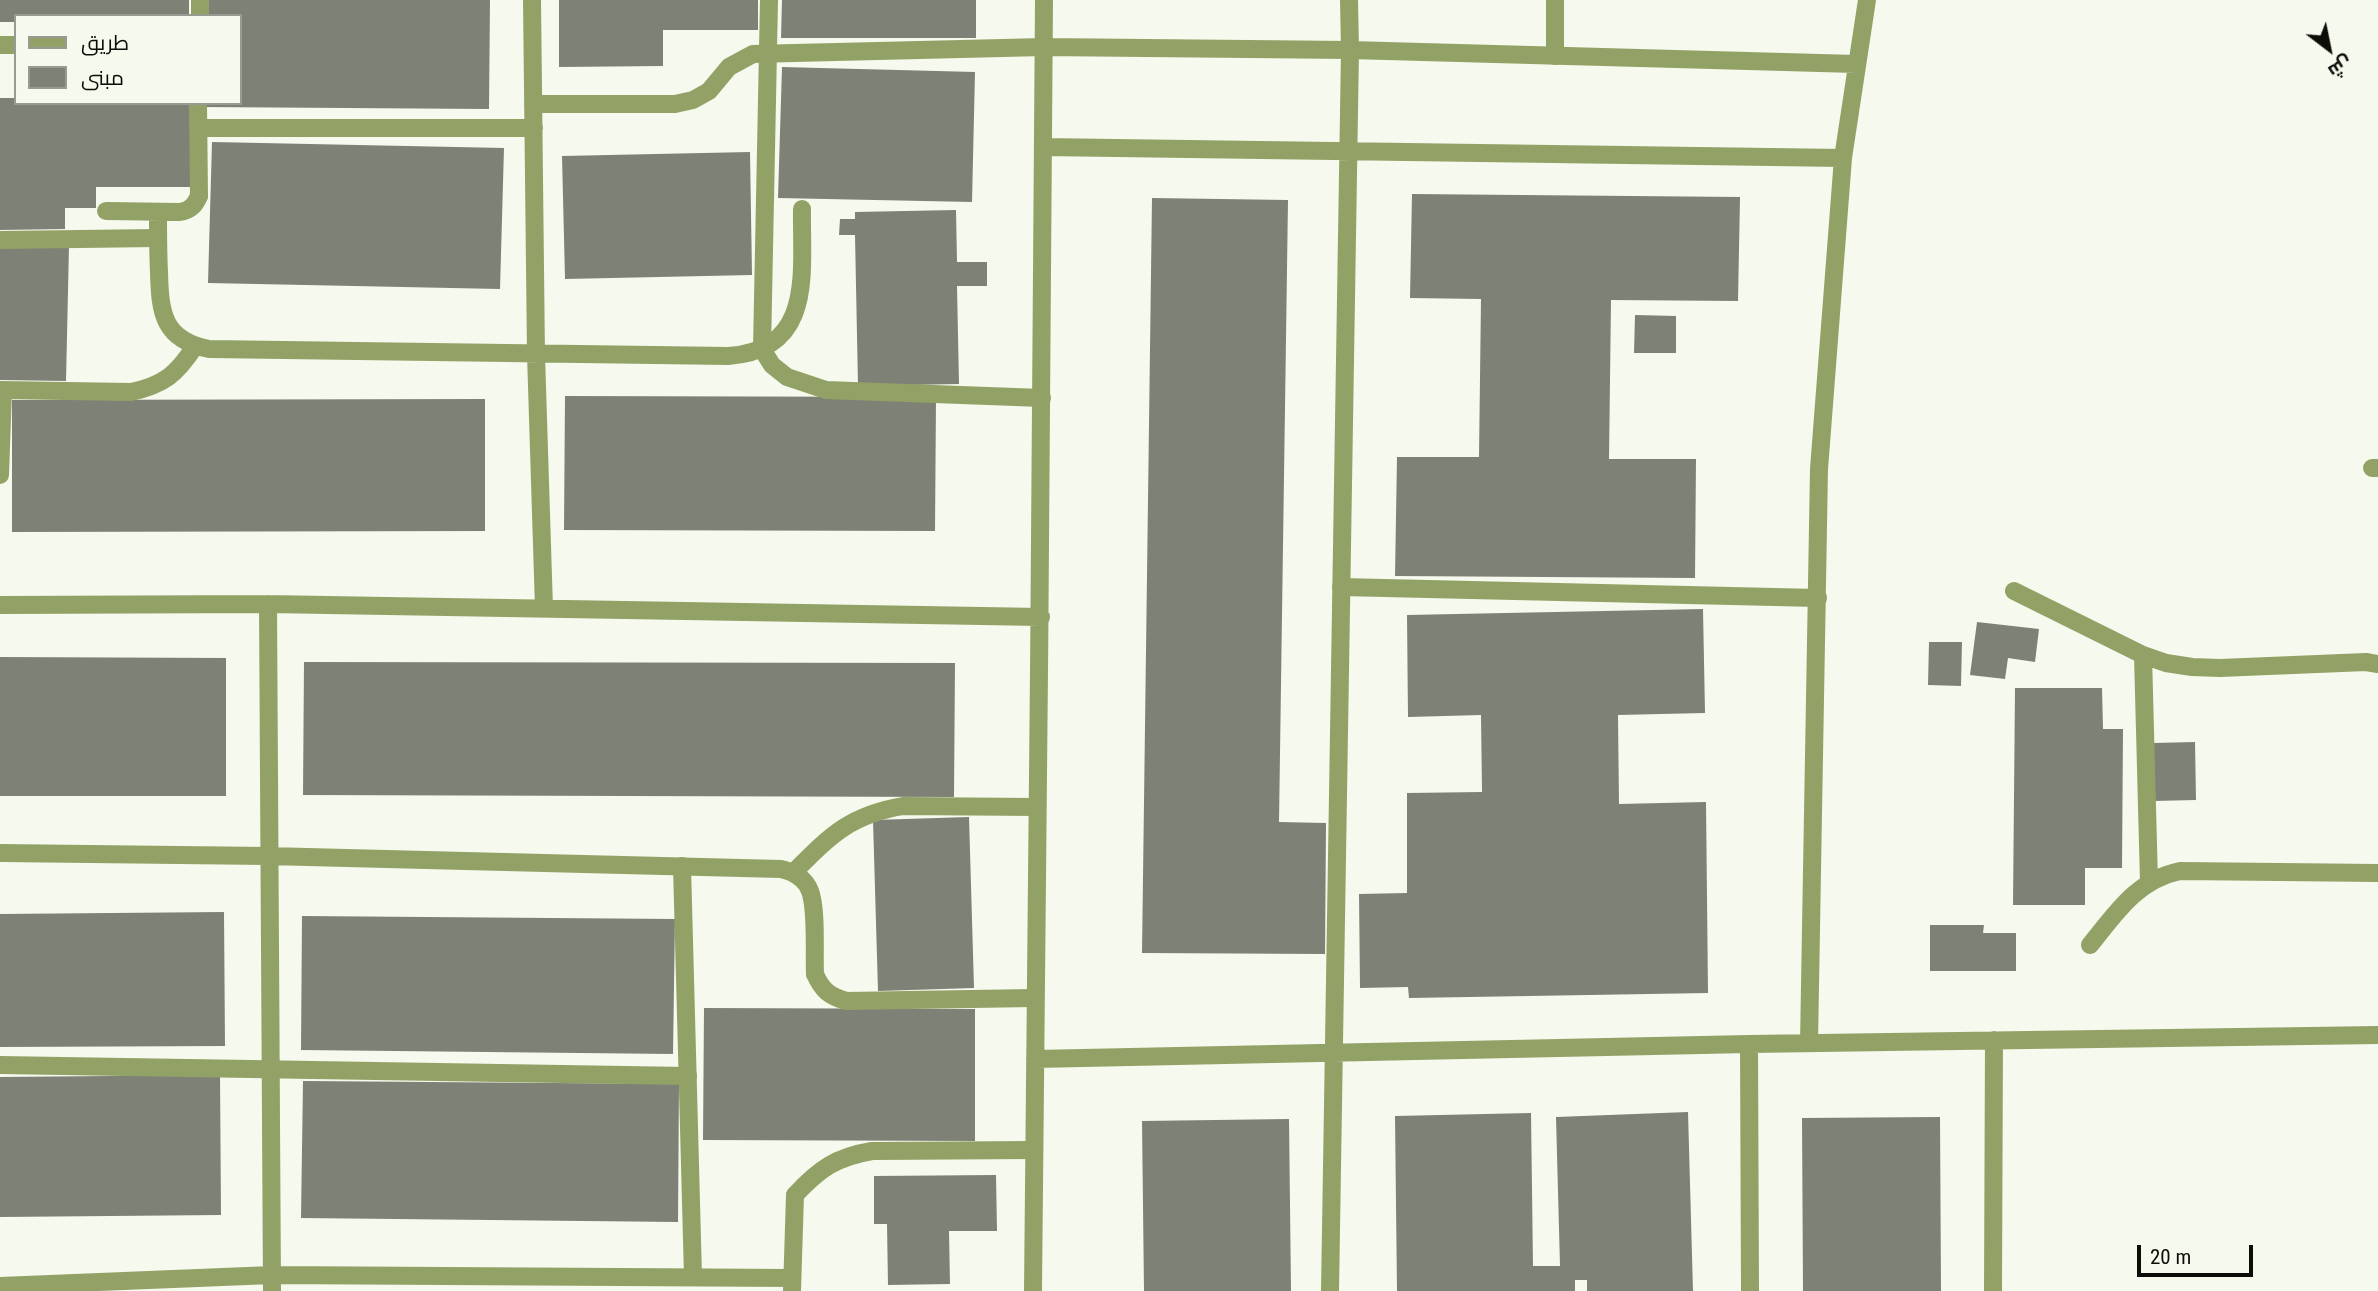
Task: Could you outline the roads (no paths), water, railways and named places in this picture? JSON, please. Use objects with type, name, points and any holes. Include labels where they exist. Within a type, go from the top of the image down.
[{"type":"street","points":[[532,0],[536,355],[544,608]]},
{"type":"street","points":[[769,0],[762,349],[772,365],[787,377],[826,390],[1042,398]]},
{"type":"street","points":[[1033,1291],[1034,999],[1041,617],[1044,0]]},
{"type":"street","points":[[1330,1291],[1349,0]]},
{"type":"street","points":[[1555,0],[1555,56]]},
{"type":"street","points":[[1809,1043],[1819,469],[1843,158],[1867,0]]},
{"type":"street","points":[[533,104],[675,104],[693,100],[709,91],[729,67],[753,54],[1044,47],[1350,50],[1856,64]]},
{"type":"street","points":[[106,211],[188,211],[195,205],[199,196],[198,105]]},
{"type":"street","points":[[198,128],[534,128]]},
{"type":"street","points":[[1043,147],[1843,158]]},
{"type":"street","points":[[158,212],[160,301],[163,315],[170,329],[195,346],[209,349],[728,356],[746,355],[762,349],[780,336],[794,318],[801,296],[802,209]]},
{"type":"street","points":[[0,240],[158,238]]},
{"type":"street","points":[[0,475],[1,390],[131,392],[151,388],[169,378],[184,363],[195,346]]},
{"type":"street","points":[[1341,587],[1818,597]]},
{"type":"street","points":[[2014,591],[2143,655],[2166,663],[2192,667],[2366,662],[2378,664]]},
{"type":"street","points":[[0,605],[268,604],[1041,617]]},
{"type":"street","points":[[268,604],[272,1283]]},
{"type":"street","points":[[2143,655],[2149,881]]},
{"type":"street","points":[[794,872],[844,826],[882,810],[904,806],[1037,807]]},
{"type":"street","points":[[0,853],[268,856],[781,869],[794,872],[804,880],[810,891],[813,904],[815,974],[820,987],[832,997],[846,1001],[1034,999]]},
{"type":"street","points":[[682,866],[693,1278]]},
{"type":"street","points":[[2090,945],[2135,891],[2165,874],[2180,871],[2378,873]]},
{"type":"street","points":[[1034,1059],[1749,1044],[2378,1035]]},
{"type":"street","points":[[1993,1291],[1994,1040]]},
{"type":"street","points":[[1749,1044],[1751,1291]]},
{"type":"street","points":[[0,1065],[688,1076]]},
{"type":"street","points":[[0,1286],[693,1278],[792,1285],[795,1195],[830,1163],[850,1154],[872,1151],[1034,1150]]}]
